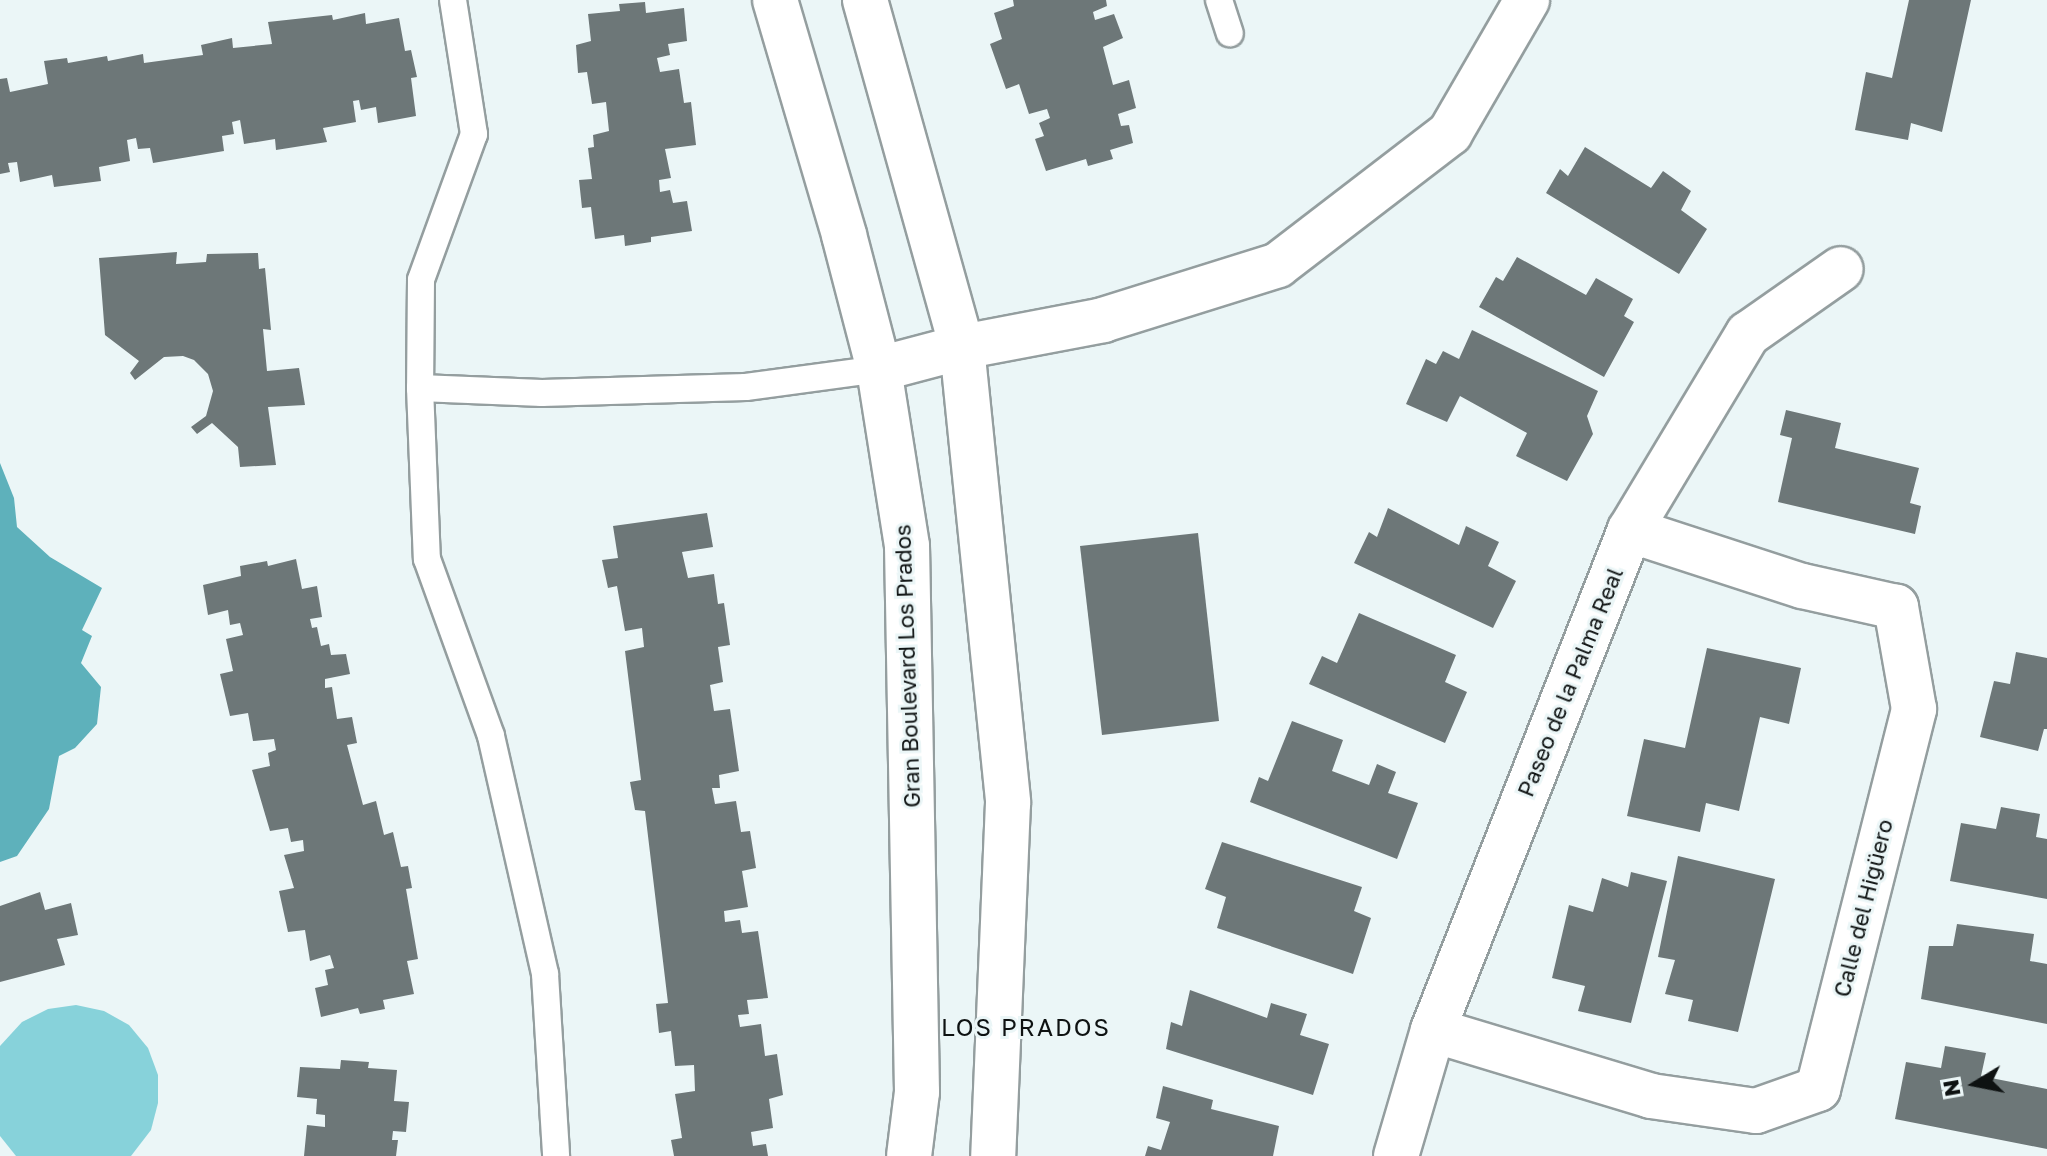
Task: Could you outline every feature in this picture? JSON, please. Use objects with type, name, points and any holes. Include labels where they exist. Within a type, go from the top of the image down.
[{"type":"street","name":"Gran Boulevard Los Prados","points":[[775,0],[844,235],[879,369],[907,546],[917,1092],[909,1156]]},
{"type":"street","points":[[865,0],[962,347],[1008,803],[993,1156]]},
{"type":"street","points":[[879,369],[962,347],[1103,320],[1278,265],[1450,133],[1527,0]]},
{"type":"street","name":"Paseo de la Palma Real","points":[[1396,1156],[1433,1030],[1630,530],[1748,334],[1841,269]]},
{"type":"street","name":"Calle del Higüero","points":[[1433,1030],[1651,1096],[1756,1111],[1818,1089],[1914,709],[1896,607],[1802,586],[1630,530]]},
{"type":"lane","points":[[453,0],[474,134],[421,280],[420,388],[427,559],[491,736],[545,974],[556,1156]]},
{"type":"lane","points":[[1219,0],[1230,33]]},
{"type":"lane","points":[[420,388],[542,393],[746,387],[879,369]]},
{"type":"shaded area","points":[[0,463],[14,498],[17,527],[50,557],[102,588],[82,630],[92,636],[81,663],[101,687],[97,724],[75,748],[59,756],[49,809],[17,856],[0,862]]},
{"type":"shaded area","points":[[76,1005],[104,1011],[129,1025],[148,1048],[158,1075],[158,1103],[151,1130],[131,1156],[16,1156],[0,1136],[0,1046],[22,1022],[48,1009]]},
{"type":"building","points":[[1013,0],[1106,0],[1107,6],[1093,12],[1095,20],[1114,14],[1123,38],[1103,47],[1113,85],[1129,80],[1136,108],[1118,114],[1121,126],[1129,125],[1133,143],[1110,150],[1113,159],[1088,166],[1086,159],[1046,171],[1035,139],[1044,136],[1039,123],[1050,118],[1047,109],[1029,114],[1019,84],[1006,89],[990,44],[1002,39],[994,13],[1014,6]]},
{"type":"building","points":[[1909,0],[1971,0],[1942,132],[1911,123],[1908,140],[1855,130],[1866,72],[1892,78]]},
{"type":"building","points":[[645,2],[646,13],[684,8],[687,41],[668,44],[670,55],[657,58],[660,72],[679,69],[684,103],[691,102],[696,145],[665,149],[671,178],[659,180],[660,192],[670,190],[673,203],[687,201],[692,231],[651,237],[651,242],[625,246],[624,235],[595,239],[591,207],[582,208],[579,180],[592,179],[588,148],[594,147],[593,135],[609,131],[606,102],[592,104],[587,72],[578,73],[576,45],[591,41],[588,14],[620,11],[619,4]]},
{"type":"building","points":[[365,13],[366,24],[399,18],[405,51],[411,50],[417,77],[411,78],[416,116],[378,123],[376,107],[361,110],[359,100],[353,101],[356,122],[323,128],[327,142],[276,150],[275,139],[244,144],[240,120],[232,122],[234,134],[222,136],[224,151],[153,163],[150,148],[138,149],[136,138],[127,140],[130,161],[99,167],[101,181],[54,187],[52,175],[20,182],[17,162],[8,163],[10,172],[0,174],[0,79],[7,78],[10,92],[48,84],[44,61],[67,58],[68,63],[107,56],[108,61],[143,54],[144,63],[203,55],[201,45],[232,38],[233,48],[272,44],[268,22],[332,15],[333,20]]},
{"type":"building","points":[[1585,147],[1651,188],[1663,171],[1691,191],[1681,210],[1707,229],[1679,274],[1546,193],[1560,169],[1568,176]]},
{"type":"building","points":[[177,252],[176,264],[206,262],[207,254],[258,253],[259,269],[265,268],[271,330],[263,329],[267,371],[299,368],[305,405],[268,407],[276,465],[240,467],[238,447],[212,423],[197,434],[191,427],[206,416],[213,391],[208,374],[194,360],[183,356],[164,357],[135,380],[130,373],[139,361],[105,335],[99,258]]},
{"type":"building","points":[[1517,257],[1586,295],[1596,278],[1633,299],[1624,316],[1634,322],[1604,377],[1479,307],[1496,277],[1503,281]]},
{"type":"building","points":[[1472,330],[1598,391],[1587,416],[1593,434],[1567,481],[1516,456],[1527,433],[1460,396],[1447,422],[1406,404],[1426,359],[1436,364],[1443,351],[1459,359]]},
{"type":"building","points":[[1786,410],[1841,423],[1835,448],[1919,468],[1910,503],[1921,506],[1915,534],[1778,502],[1792,438],[1780,435]]},
{"type":"building","points":[[1388,508],[1459,545],[1466,526],[1499,542],[1488,566],[1516,581],[1493,628],[1354,563],[1369,532],[1377,537]]},
{"type":"building","points":[[707,513],[713,547],[682,552],[688,578],[714,574],[718,604],[724,603],[730,645],[718,647],[723,682],[710,685],[714,711],[730,709],[739,771],[719,775],[720,788],[712,788],[715,804],[736,801],[741,832],[750,831],[756,868],[742,871],[748,907],[724,911],[725,922],[740,920],[742,933],[758,931],[768,998],[747,1000],[749,1014],[738,1015],[740,1027],[761,1024],[765,1056],[777,1054],[783,1095],[769,1099],[773,1128],[751,1132],[753,1146],[766,1144],[768,1156],[674,1156],[671,1140],[682,1138],[675,1094],[695,1091],[694,1065],[675,1066],[671,1031],[659,1033],[656,1004],[668,1003],[645,811],[635,810],[630,782],[641,780],[625,651],[644,647],[642,628],[625,631],[617,586],[608,588],[602,560],[618,558],[613,526]]},
{"type":"building","points":[[1198,533],[1219,721],[1102,735],[1080,546]]},
{"type":"building","points":[[296,559],[302,589],[317,586],[322,617],[310,619],[312,628],[317,627],[321,646],[329,644],[331,655],[346,654],[350,674],[325,679],[325,688],[332,687],[337,719],[352,717],[357,743],[347,745],[363,805],[376,801],[384,835],[393,832],[401,867],[408,866],[412,888],[406,889],[418,959],[407,961],[414,994],[383,1000],[385,1009],[360,1014],[358,1008],[321,1017],[315,988],[328,985],[325,970],[334,968],[330,955],[310,961],[305,930],[288,932],[279,891],[294,888],[284,855],[304,851],[303,840],[291,842],[288,828],[270,831],[252,770],[270,766],[268,753],[276,750],[274,739],[253,741],[248,713],[230,716],[220,674],[233,671],[226,639],[243,635],[240,623],[230,625],[228,610],[208,615],[203,585],[241,576],[240,566],[267,561],[268,566]]},
{"type":"building","points":[[1359,613],[1456,655],[1445,682],[1467,692],[1445,743],[1309,684],[1322,656],[1337,663]]},
{"type":"building","points":[[1707,648],[1801,668],[1789,724],[1760,717],[1739,811],[1706,803],[1700,832],[1627,816],[1644,739],[1685,748]]},
{"type":"building","points":[[2016,652],[2047,658],[2047,729],[2044,729],[2038,751],[1980,737],[1994,681],[2010,684]]},
{"type":"building","points":[[1292,721],[1343,740],[1332,771],[1369,785],[1377,764],[1396,772],[1388,793],[1418,803],[1397,859],[1250,802],[1259,777],[1268,781]]},
{"type":"building","points":[[2001,807],[2040,814],[2036,837],[2047,839],[2047,899],[1950,881],[1961,823],[1996,829]]},
{"type":"building","points":[[1222,842],[1362,887],[1354,911],[1371,918],[1353,974],[1217,928],[1226,897],[1205,889]]},
{"type":"building","points":[[1678,856],[1775,879],[1738,1032],[1688,1021],[1693,1000],[1665,994],[1675,960],[1658,957]]},
{"type":"building","points":[[1631,872],[1667,881],[1631,1023],[1578,1011],[1585,986],[1552,978],[1569,905],[1593,912],[1602,878],[1628,887]]},
{"type":"building","points":[[40,892],[45,910],[71,903],[78,935],[57,939],[65,965],[0,982],[0,906]]},
{"type":"building","points":[[1957,924],[2034,934],[2030,961],[2047,964],[2047,1024],[1921,999],[1929,946],[1953,946]]},
{"type":"building","points":[[1190,990],[1267,1018],[1271,1003],[1307,1014],[1300,1035],[1329,1044],[1313,1095],[1166,1049],[1171,1022],[1182,1026]]},
{"type":"building","points":[[1945,1046],[1986,1053],[1981,1076],[2047,1089],[2047,1149],[1895,1119],[1906,1062],[1941,1068]]},
{"type":"building","points":[[341,1060],[369,1062],[368,1068],[397,1070],[394,1101],[409,1102],[406,1132],[393,1131],[392,1140],[398,1140],[396,1156],[304,1156],[307,1125],[325,1127],[325,1115],[316,1114],[317,1099],[297,1097],[300,1067],[340,1069]]},
{"type":"building","points":[[1163,1086],[1213,1100],[1211,1109],[1279,1126],[1273,1156],[1145,1156],[1148,1146],[1161,1150],[1170,1122],[1156,1118]]},
{"type":"district","name":"LOS PRADOS","points":[[1026,1027]]}]
